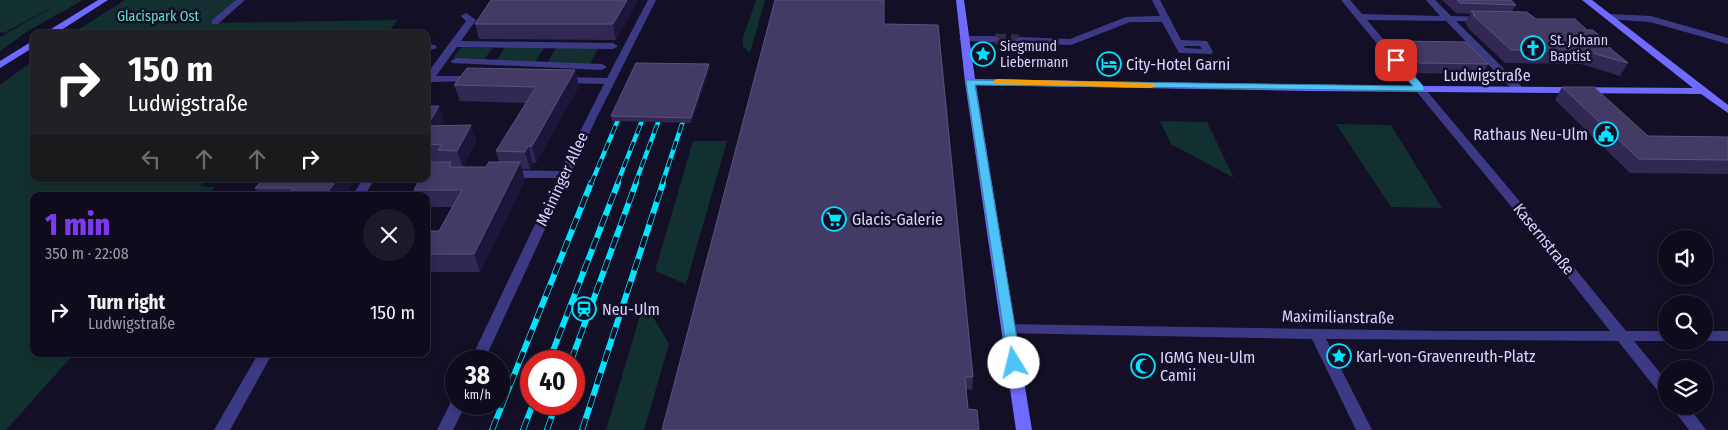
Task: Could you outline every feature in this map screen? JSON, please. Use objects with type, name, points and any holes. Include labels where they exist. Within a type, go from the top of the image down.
[{"type":"street","points":[[55,30],[104,0]]},
{"type":"street","points":[[215,22],[241,0]]},
{"type":"street","name":"Meininger Allee","points":[[482,350],[564,175],[652,0]]},
{"type":"street","points":[[960,0],[970,82],[1024,430]]},
{"type":"street","points":[[1156,0],[1178,43]]},
{"type":"street","name":"Kasernstraße","points":[[1345,0],[1658,381]]},
{"type":"street","points":[[1430,0],[1519,90]]},
{"type":"street","points":[[1586,0],[1728,110]]},
{"type":"street","points":[[435,63],[453,45],[468,18],[483,15]]},
{"type":"street","points":[[1360,18],[1490,19]]},
{"type":"street","points":[[1609,18],[1651,19],[1728,41]]},
{"type":"street","points":[[1019,40],[1071,42],[1129,19],[1166,19]]},
{"type":"street","points":[[964,39],[995,39]]},
{"type":"street","points":[[453,45],[613,46]]},
{"type":"street","points":[[0,65],[30,46]]},
{"type":"street","points":[[484,71],[500,47]]},
{"type":"street","points":[[536,69],[549,48]]},
{"type":"street","points":[[435,63],[469,68],[474,62]]},
{"type":"street","points":[[435,63],[474,62],[484,71]]},
{"type":"street","points":[[435,63],[484,71],[602,67]]},
{"type":"street","points":[[549,80],[610,81]]},
{"type":"street","name":"Ludwigstraße","points":[[970,82],[1703,91]]},
{"type":"street","points":[[491,174],[564,175]]},
{"type":"street","name":"Maximilianstraße","points":[[1008,329],[1317,335],[1658,336]]},
{"type":"street","points":[[1317,335],[1364,430]]},
{"type":"street","points":[[1713,336],[1728,336]]},
{"type":"street","points":[[222,430],[263,357]]},
{"type":"street","points":[[445,430],[452,415]]},
{"type":"street","points":[[1686,415],[1698,430]]},
{"type":"green space","points":[[0,0],[83,0],[28,31],[0,51],[0,37],[63,1],[4,33],[0,32]]},
{"type":"green space","name":"Glacispark Ost","points":[[125,0],[238,0],[211,23],[398,20],[390,30],[77,30]]},
{"type":"green space","points":[[756,0],[765,0],[750,53],[743,46],[743,37]]},
{"type":"green space","points":[[461,47],[493,48],[484,59],[453,58]]},
{"type":"green space","points":[[505,47],[544,48],[535,62],[497,60]]},
{"type":"green space","points":[[556,48],[598,48],[590,64],[548,62]]},
{"type":"green space","points":[[30,63],[30,182],[204,182],[200,186],[215,187],[211,192],[30,192],[30,357],[71,357],[6,430],[0,430],[0,85]]},
{"type":"green space","points":[[1160,121],[1207,122],[1234,178],[1171,144]]},
{"type":"green space","points":[[1336,124],[1391,125],[1442,208],[1391,207]]},
{"type":"green space","points":[[693,141],[727,141],[686,284],[655,271]]},
{"type":"green space","points":[[644,302],[669,344],[644,430],[606,430]]},
{"type":"building","points":[[491,0],[627,0],[613,24],[475,24]]},
{"type":"building","name":"Glacis-Galerie","points":[[775,0],[884,0],[884,24],[938,25],[973,377],[965,377],[968,409],[977,410],[979,430],[662,430]]},
{"type":"building","points":[[1457,0],[1511,0],[1516,5],[1460,3]]},
{"type":"building","points":[[1471,11],[1527,12],[1536,19],[1575,19],[1587,30],[1593,30],[1610,45],[1605,44],[1628,63],[1588,52],[1511,50]]},
{"type":"building","points":[[1400,41],[1466,42],[1488,64],[1419,63]]},
{"type":"building","points":[[636,63],[709,64],[691,118],[611,116]]},
{"type":"building","points":[[467,68],[575,70],[532,146],[528,146],[525,152],[496,151],[536,87],[454,85]]},
{"type":"building","points":[[1562,87],[1594,87],[1648,136],[1728,137],[1728,160],[1639,159]]},
{"type":"building","points":[[430,106],[439,106],[430,121]]},
{"type":"building","points":[[471,125],[457,151],[438,150],[442,145],[430,144],[430,126]]},
{"type":"building","points":[[431,162],[451,162],[449,167],[486,167],[489,162],[520,162],[474,254],[430,254],[430,231],[439,231],[462,190],[414,190],[418,182],[430,182]]},
{"type":"building","points":[[260,182],[335,182],[328,192],[290,192],[293,188],[255,188]]},
{"type":"tunnel","points":[[995,39],[1019,40]]},
{"type":"railway","points":[[591,184],[623,108]]},
{"type":"railway","points":[[617,184],[647,108]]},
{"type":"railway","points":[[635,184],[663,109]]},
{"type":"railway","points":[[662,184],[687,109]]},
{"type":"railway","points":[[492,430],[591,183]]},
{"type":"railway","points":[[553,350],[618,183]]},
{"type":"railway","points":[[575,350],[636,183]]},
{"type":"railway","points":[[582,430],[663,183]]},
{"type":"railway","points":[[523,430],[529,415]]},
{"type":"railway","points":[[547,430],[552,415]]},
{"type":"slow traffic","points":[[997,82],[1151,86]]},
{"type":"place","name":"St. Johann Baptist","points":[[1533,48]]},
{"type":"place","name":"Siegmund Liebermann","points":[[983,54]]},
{"type":"place","name":"City-Hotel Garni","points":[[1109,64]]},
{"type":"place","name":"Rathaus Neu-Ulm","points":[[1606,134]]},
{"type":"place","name":"Glacis-Galerie","points":[[834,219]]},
{"type":"place","name":"Neu-Ulm","points":[[584,309]]},
{"type":"place","name":"Karl-von-Gravenreuth-Platz","points":[[1339,356]]},
{"type":"place","name":"IGMG Neu-Ulm Camii","points":[[1143,366]]},
{"type":"route","points":[[1014,363],[970,82],[1420,89],[1396,60]]}]
